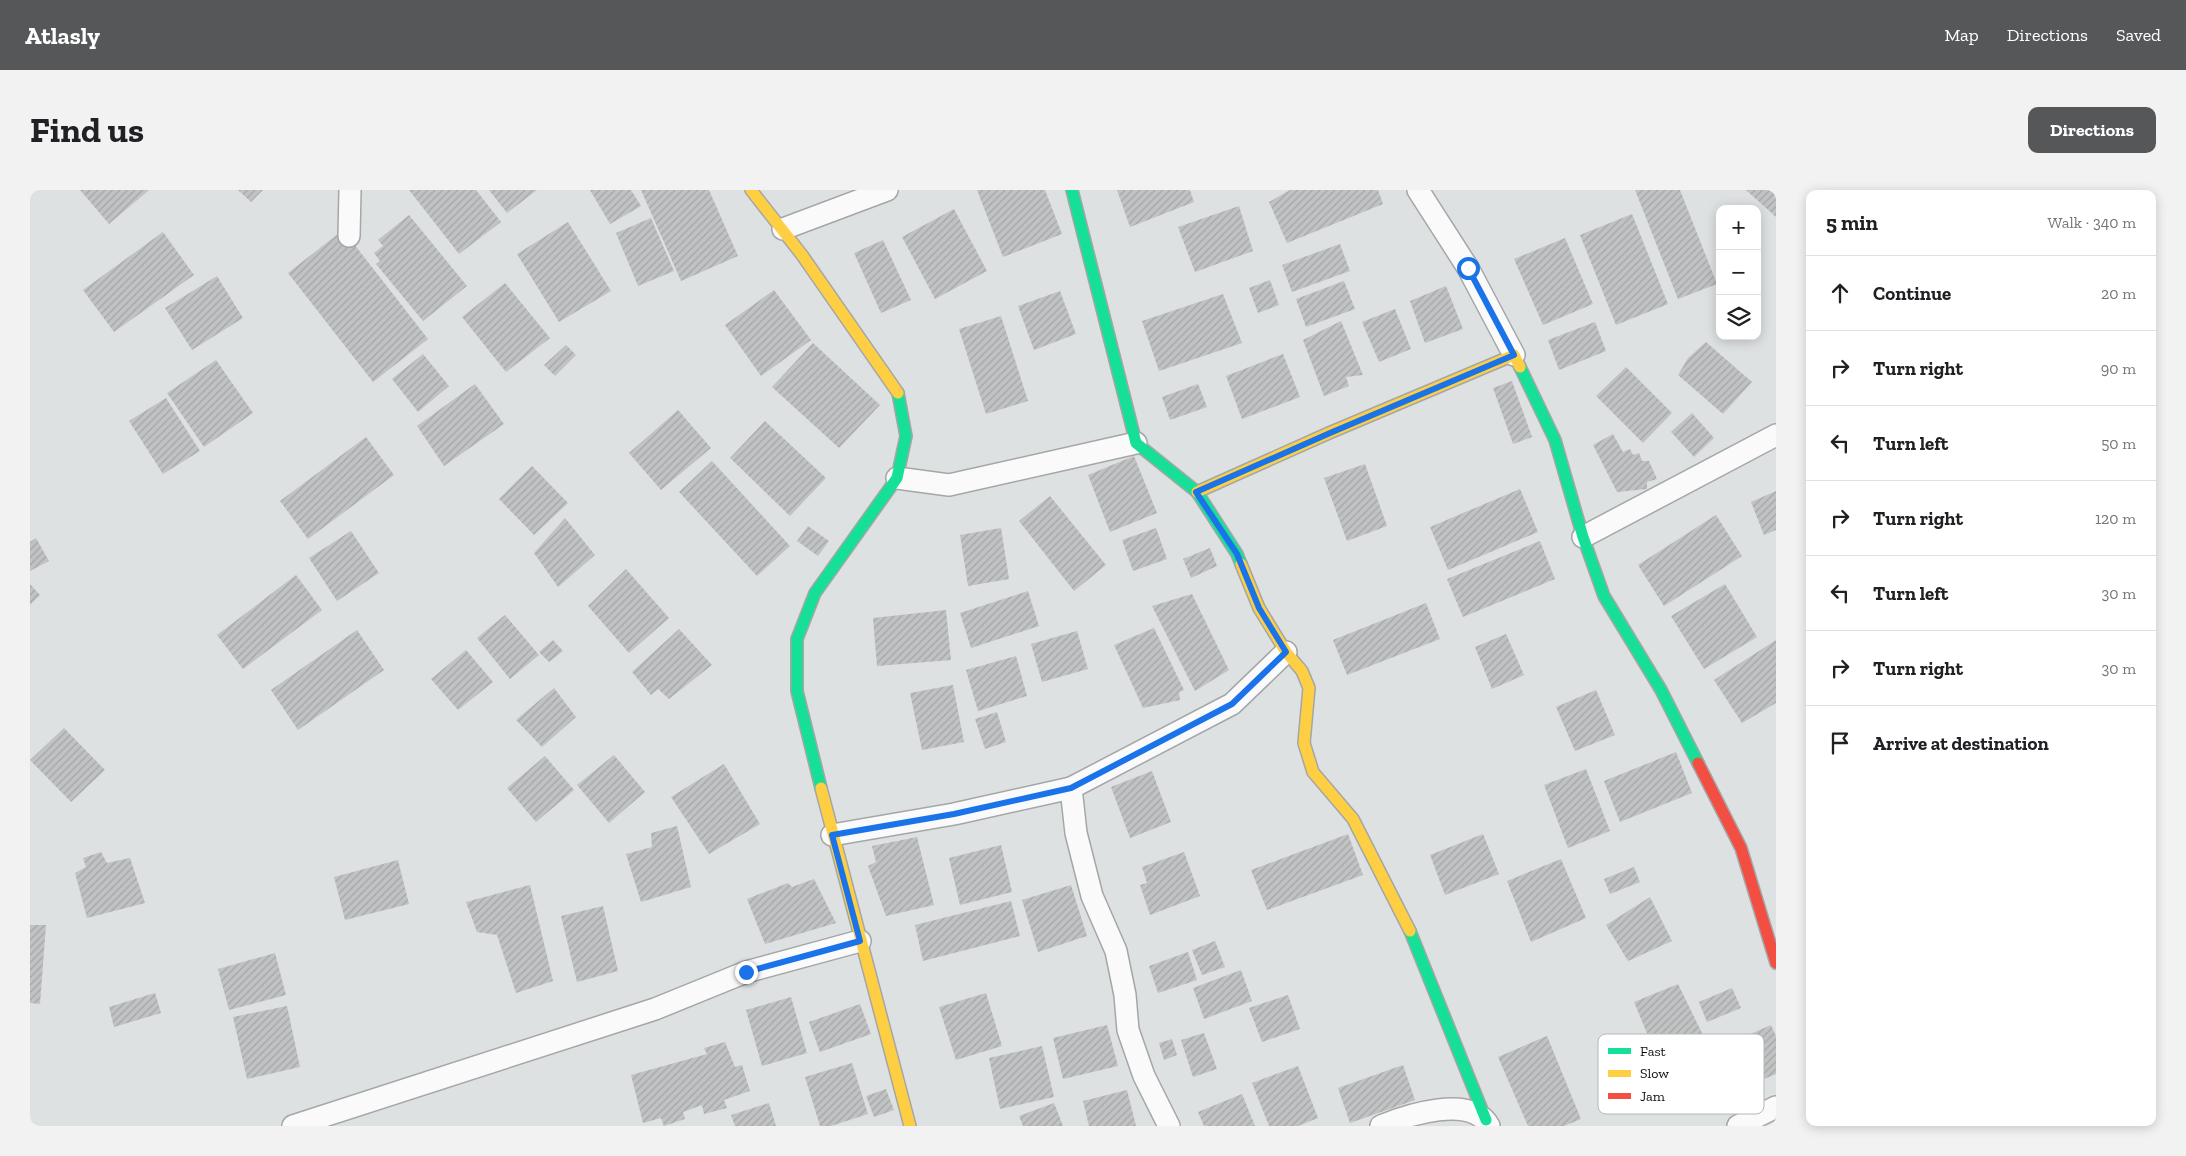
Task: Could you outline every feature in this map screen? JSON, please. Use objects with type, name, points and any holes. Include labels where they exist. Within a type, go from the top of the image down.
[{"type":"street","points":[[350,190],[350,236]]},
{"type":"street","points":[[751,190],[783,229],[900,395],[906,436],[897,478],[815,593],[797,639],[796,691],[832,835],[910,1126]]},
{"type":"street","points":[[783,229],[887,190]]},
{"type":"street","points":[[1072,190],[1136,443],[1196,492],[1237,554],[1259,608],[1286,652],[1302,671],[1309,688],[1304,743],[1314,772],[1353,819],[1415,940],[1488,1123]]},
{"type":"street","points":[[1418,190],[1468,268],[1514,355],[1555,440],[1583,537],[1604,596],[1660,690],[1741,848],[1776,963]]},
{"type":"street","points":[[1196,492],[1514,355]]},
{"type":"street","points":[[1583,537],[1776,435]]},
{"type":"street","points":[[897,478],[948,485],[1136,443]]},
{"type":"street","points":[[832,835],[954,814],[1071,788],[1232,704],[1286,652]]},
{"type":"street","points":[[1071,788],[1076,833],[1092,896],[1116,950],[1125,995],[1128,1030],[1144,1076],[1169,1126]]},
{"type":"street","points":[[293,1126],[655,1009],[746,972],[860,941]]},
{"type":"street","points":[[1764,1113],[1776,1107]]},
{"type":"street","points":[[1381,1126],[1420,1114],[1445,1109],[1463,1109],[1488,1123]]},
{"type":"street","points":[[1738,1126],[1762,1114]]},
{"type":"building","points":[[80,190],[149,190],[109,224]]},
{"type":"building","points":[[238,190],[263,190],[251,202]]},
{"type":"building","points":[[409,190],[476,190],[501,222],[459,254]]},
{"type":"building","points":[[489,190],[537,190],[507,213]]},
{"type":"building","points":[[590,190],[631,190],[641,206],[610,224]]},
{"type":"building","points":[[641,190],[709,190],[738,256],[681,281]]},
{"type":"building","points":[[977,190],[1045,190],[1062,234],[1003,257]]},
{"type":"building","points":[[1117,190],[1190,190],[1194,202],[1130,227]]},
{"type":"building","points":[[1290,190],[1378,190],[1383,204],[1287,243],[1269,202]]},
{"type":"building","points":[[1635,190],[1680,190],[1716,284],[1678,299]]},
{"type":"building","points":[[1746,190],[1776,190],[1776,217]]},
{"type":"building","points":[[1239,206],[1253,251],[1195,272],[1178,227]]},
{"type":"building","points":[[954,209],[987,271],[935,299],[902,237]]},
{"type":"building","points":[[1632,214],[1668,304],[1616,325],[1580,235]]},
{"type":"building","points":[[409,215],[467,286],[423,321],[376,264],[380,261],[374,253],[383,246],[378,240]]},
{"type":"building","points":[[651,218],[674,271],[638,286],[616,233]]},
{"type":"building","points":[[568,222],[611,291],[559,322],[517,254]]},
{"type":"building","points":[[343,230],[428,339],[373,382],[288,273]]},
{"type":"building","points":[[163,232],[194,275],[114,332],[83,290]]},
{"type":"building","points":[[1565,238],[1593,304],[1543,325],[1514,259]]},
{"type":"building","points":[[883,240],[911,300],[881,313],[854,253]]},
{"type":"building","points":[[1340,244],[1350,271],[1292,292],[1282,265]]},
{"type":"building","points":[[217,276],[243,318],[192,350],[165,308]]},
{"type":"building","points":[[1270,280],[1279,305],[1258,313],[1249,288]]},
{"type":"building","points":[[1344,281],[1355,309],[1306,327],[1296,299]]},
{"type":"building","points":[[505,283],[550,338],[506,372],[462,317]]},
{"type":"building","points":[[1446,286],[1463,329],[1425,343],[1410,301]]},
{"type":"building","points":[[774,290],[811,340],[761,376],[725,325]]},
{"type":"building","points":[[1060,291],[1076,334],[1034,350],[1018,306]]},
{"type":"building","points":[[1223,294],[1242,343],[1159,371],[1142,321]]},
{"type":"building","points":[[1395,309],[1411,349],[1379,362],[1362,322]]},
{"type":"building","points":[[1001,316],[1028,401],[986,414],[959,329]]},
{"type":"building","points":[[1341,321],[1363,375],[1346,377],[1349,386],[1324,396],[1303,340]]},
{"type":"building","points":[[1595,322],[1606,351],[1559,370],[1548,340]]},
{"type":"building","points":[[1706,342],[1752,382],[1723,414],[1678,375],[1688,358]]},
{"type":"building","points":[[813,343],[880,405],[839,448],[772,387]]},
{"type":"building","points":[[566,345],[576,355],[555,376],[544,365]]},
{"type":"building","points":[[423,354],[449,386],[418,412],[392,379]]},
{"type":"building","points":[[1283,354],[1300,397],[1242,419],[1226,376]]},
{"type":"building","points":[[216,360],[253,413],[204,447],[167,393]]},
{"type":"building","points":[[1626,367],[1672,413],[1643,443],[1596,396]]},
{"type":"building","points":[[1512,381],[1532,437],[1513,444],[1493,388]]},
{"type":"building","points":[[475,384],[504,424],[444,466],[417,426]]},
{"type":"building","points":[[1198,384],[1207,407],[1170,420],[1162,397]]},
{"type":"building","points":[[166,398],[200,451],[163,474],[129,421]]},
{"type":"building","points":[[678,410],[711,448],[661,490],[629,453]]},
{"type":"building","points":[[1692,413],[1714,438],[1694,457],[1671,432]]},
{"type":"building","points":[[765,421],[826,478],[790,516],[730,458]]},
{"type":"building","points":[[1613,434],[1623,452],[1630,449],[1633,455],[1639,453],[1642,461],[1649,461],[1657,479],[1647,482],[1647,489],[1617,492],[1593,445]]},
{"type":"building","points":[[366,437],[394,475],[308,539],[280,501]]},
{"type":"building","points":[[1134,456],[1157,513],[1110,532],[1088,475]]},
{"type":"building","points":[[712,461],[790,546],[757,576],[679,492]]},
{"type":"building","points":[[1365,464],[1387,526],[1347,541],[1324,478]]},
{"type":"building","points":[[532,466],[568,503],[534,535],[499,499]]},
{"type":"building","points":[[1520,489],[1538,532],[1448,570],[1430,527]]},
{"type":"building","points":[[1776,491],[1776,530],[1764,535],[1751,502]]},
{"type":"building","points":[[1050,496],[1106,565],[1074,591],[1019,521]]},
{"type":"building","points":[[1716,515],[1742,556],[1664,606],[1638,565]]},
{"type":"building","points":[[565,518],[595,555],[558,587],[534,553]]},
{"type":"building","points":[[808,526],[829,541],[818,556],[797,541]]},
{"type":"building","points":[[1001,528],[1009,579],[968,586],[960,535]]},
{"type":"building","points":[[1156,528],[1167,559],[1133,571],[1122,540]]},
{"type":"building","points":[[351,531],[379,573],[337,601],[309,558]]},
{"type":"building","points":[[36,538],[49,561],[30,571],[30,542]]},
{"type":"building","points":[[1540,541],[1555,579],[1463,617],[1447,579]]},
{"type":"building","points":[[1210,548],[1217,566],[1191,578],[1183,559]]},
{"type":"building","points":[[626,569],[669,618],[629,653],[588,606]]},
{"type":"building","points":[[296,575],[322,610],[243,669],[217,635]]},
{"type":"building","points":[[30,584],[40,595],[30,605]]},
{"type":"building","points":[[1725,584],[1757,637],[1704,669],[1671,616]]},
{"type":"building","points":[[1028,591],[1039,626],[971,648],[960,613]]},
{"type":"building","points":[[1192,594],[1229,670],[1195,691],[1152,606]]},
{"type":"building","points":[[1426,603],[1440,639],[1347,675],[1333,640]]},
{"type":"building","points":[[946,610],[951,660],[877,666],[873,618]]},
{"type":"building","points":[[505,615],[539,655],[510,679],[477,638]]},
{"type":"building","points":[[1154,628],[1184,690],[1179,692],[1180,700],[1143,708],[1114,645]]},
{"type":"building","points":[[679,629],[712,665],[669,699],[658,689],[651,695],[632,672]]},
{"type":"building","points":[[357,630],[384,670],[298,730],[271,690]]},
{"type":"building","points":[[1077,631],[1088,669],[1042,682],[1031,644]]},
{"type":"building","points":[[1506,634],[1524,675],[1492,689],[1475,647]]},
{"type":"building","points":[[553,640],[563,651],[549,662],[539,652]]},
{"type":"building","points":[[1776,640],[1776,703],[1742,723],[1714,680]]},
{"type":"building","points":[[466,650],[493,682],[458,710],[431,679]]},
{"type":"building","points":[[1016,656],[1027,696],[978,711],[966,670]]},
{"type":"building","points":[[953,685],[964,742],[922,750],[910,693]]},
{"type":"building","points":[[554,688],[576,717],[542,747],[516,720]]},
{"type":"building","points":[[1596,690],[1615,735],[1575,751],[1556,707]]},
{"type":"building","points":[[997,712],[1006,742],[985,749],[975,719]]},
{"type":"building","points":[[64,728],[105,770],[71,802],[30,760]]},
{"type":"building","points":[[1676,752],[1692,793],[1620,822],[1604,781]]},
{"type":"building","points":[[614,755],[645,792],[609,823],[577,785]]},
{"type":"building","points":[[545,756],[574,790],[536,822],[507,788]]},
{"type":"building","points":[[724,764],[760,824],[709,854],[671,797]]},
{"type":"building","points":[[1586,769],[1610,831],[1568,848],[1544,785]]},
{"type":"building","points":[[1152,771],[1171,822],[1130,838],[1111,787]]},
{"type":"building","points":[[677,826],[691,887],[641,902],[626,854],[652,847],[651,833]]},
{"type":"building","points":[[1348,834],[1363,875],[1267,910],[1251,870]]},
{"type":"building","points":[[1483,834],[1499,874],[1445,895],[1430,855]]},
{"type":"building","points":[[917,837],[934,905],[886,916],[868,866],[876,862],[872,846]]},
{"type":"building","points":[[1001,845],[1012,892],[960,905],[949,858]]},
{"type":"building","points":[[101,852],[107,863],[130,858],[145,903],[87,918],[75,873],[86,867],[83,858]]},
{"type":"building","points":[[1184,852],[1200,896],[1150,915],[1140,885],[1147,883],[1142,867]]},
{"type":"building","points":[[1561,859],[1586,918],[1531,942],[1507,881]]},
{"type":"building","points":[[398,860],[409,904],[345,920],[334,877]]},
{"type":"building","points":[[1634,867],[1640,882],[1610,894],[1604,879]]},
{"type":"building","points":[[814,879],[836,923],[765,944],[747,899],[788,883],[792,887]]},
{"type":"building","points":[[530,885],[553,981],[516,993],[497,935],[477,932],[466,902]]},
{"type":"building","points":[[1071,885],[1087,936],[1038,952],[1022,900]]},
{"type":"building","points":[[1650,897],[1672,941],[1628,961],[1606,925]]},
{"type":"building","points":[[1011,901],[1020,936],[923,961],[915,925]]},
{"type":"building","points":[[603,906],[618,971],[577,982],[561,916]]},
{"type":"building","points":[[30,925],[46,925],[40,1004],[30,1003]]},
{"type":"building","points":[[1215,941],[1225,967],[1202,975],[1192,950]]},
{"type":"building","points":[[1188,952],[1197,980],[1158,993],[1149,966]]},
{"type":"building","points":[[275,953],[286,995],[229,1010],[218,969]]},
{"type":"building","points":[[1241,970],[1252,1001],[1204,1019],[1193,988]]},
{"type":"building","points":[[1678,984],[1703,1034],[1647,1034],[1634,1002]]},
{"type":"building","points":[[1732,988],[1741,1008],[1707,1022],[1699,1002]]},
{"type":"building","points":[[155,993],[161,1013],[114,1027],[109,1007]]},
{"type":"building","points":[[986,993],[1002,1046],[956,1060],[939,1007]]},
{"type":"building","points":[[1288,995],[1300,1029],[1262,1042],[1249,1008]]},
{"type":"building","points":[[791,997],[807,1053],[762,1066],[746,1010]]},
{"type":"building","points":[[860,1004],[871,1034],[820,1052],[809,1022]]},
{"type":"building","points":[[287,1006],[300,1067],[247,1079],[233,1017]]},
{"type":"building","points":[[1107,1025],[1118,1066],[1063,1079],[1053,1038]]},
{"type":"building","points":[[1771,1025],[1776,1036],[1776,1074],[1764,1079],[1764,1034],[1751,1034]]},
{"type":"building","points":[[1204,1033],[1217,1069],[1193,1077],[1181,1040]]},
{"type":"building","points":[[1547,1036],[1581,1119],[1564,1126],[1528,1126],[1498,1057]]},
{"type":"building","points":[[1172,1039],[1177,1055],[1164,1060],[1159,1043]]},
{"type":"building","points":[[725,1042],[735,1067],[742,1065],[750,1091],[724,1100],[727,1108],[704,1114],[702,1105],[683,1112],[685,1119],[664,1126],[661,1118],[643,1123],[631,1075],[707,1054],[704,1048]]},
{"type":"building","points":[[1042,1046],[1054,1097],[1000,1109],[989,1058]]},
{"type":"building","points":[[852,1063],[868,1114],[831,1126],[820,1126],[805,1077]]},
{"type":"building","points":[[1403,1065],[1415,1100],[1350,1123],[1338,1088]]},
{"type":"building","points":[[1298,1066],[1318,1118],[1298,1126],[1269,1126],[1252,1083]]},
{"type":"building","points":[[886,1089],[894,1110],[874,1117],[866,1096]]},
{"type":"building","points":[[1127,1090],[1136,1126],[1089,1126],[1083,1101]]},
{"type":"building","points":[[1242,1094],[1255,1126],[1204,1126],[1198,1112]]},
{"type":"building","points":[[769,1103],[776,1126],[735,1126],[731,1115]]},
{"type":"building","points":[[1054,1103],[1063,1126],[1023,1126],[1019,1116]]},
{"type":"traffic: fast","points":[[1072,190],[1136,443],[1197,492],[1237,554],[1241,564]]},
{"type":"traffic: fast","points":[[1520,367],[1555,440],[1583,537],[1604,596],[1661,690],[1698,763]]},
{"type":"traffic: fast","points":[[821,788],[797,691],[797,639],[815,593],[897,478],[906,436],[898,393]]},
{"type":"traffic: fast","points":[[1410,931],[1486,1120]]},
{"type":"traffic: slow","points":[[751,190],[802,255],[898,393]]},
{"type":"traffic: slow","points":[[1197,492],[1329,433],[1514,355],[1520,367]]},
{"type":"traffic: slow","points":[[1241,564],[1259,608],[1286,652],[1302,671],[1309,688],[1304,743],[1313,772],[1353,819],[1410,931]]},
{"type":"traffic: slow","points":[[821,788],[910,1126]]},
{"type":"traffic: jam","points":[[1698,763],[1741,848],[1776,963]]},
{"type":"route","points":[[746,972],[860,941],[832,835],[954,814],[1071,788],[1232,704],[1286,652],[1259,608],[1237,554],[1196,492],[1514,355],[1468,268]]}]
